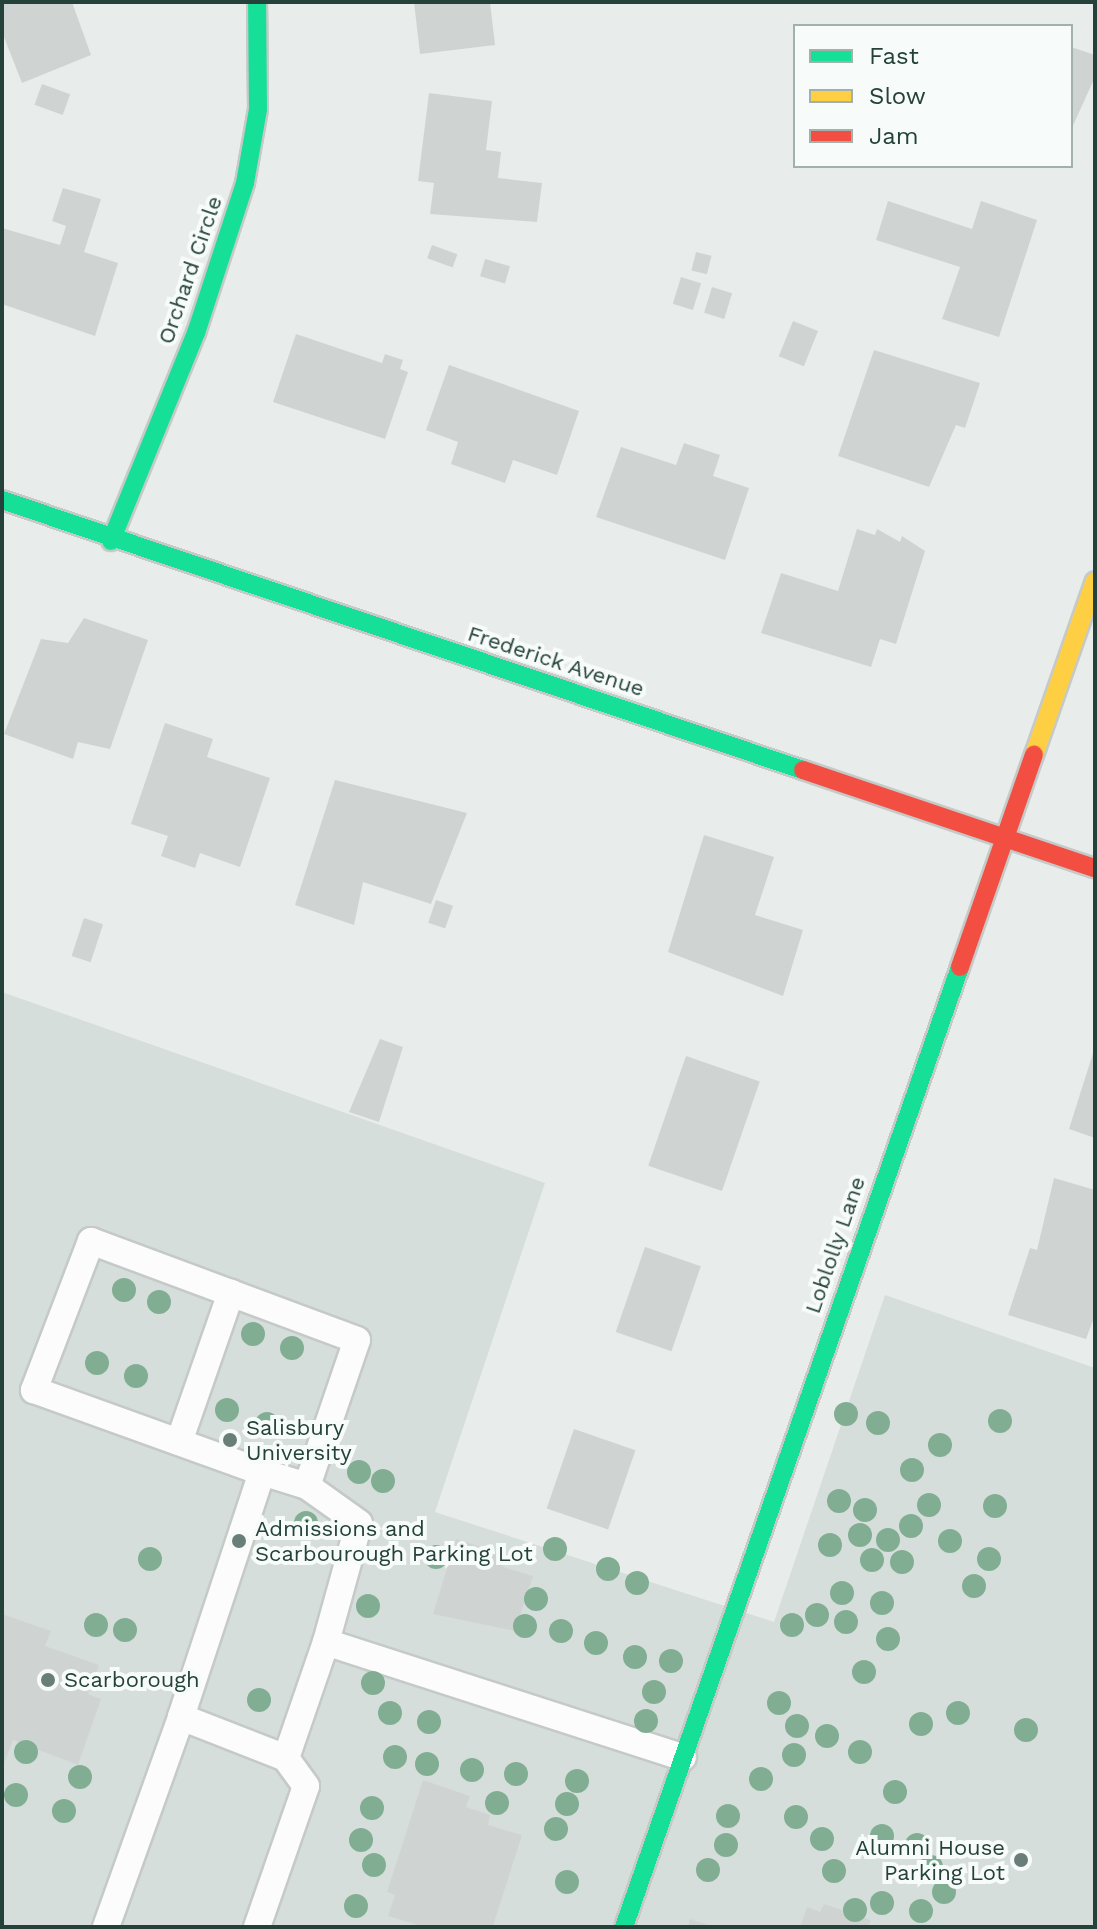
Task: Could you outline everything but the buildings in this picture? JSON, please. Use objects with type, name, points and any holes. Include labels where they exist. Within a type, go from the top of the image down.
[{"type":"street","name":"Orchard Circle","points":[[111,541],[196,333],[245,183],[258,109],[257,2]]},
{"type":"street","name":"Frederick Avenue","points":[[2,500],[111,541],[1004,833],[1095,868]]},
{"type":"street","name":"Loblolly Lane","points":[[624,1927],[1004,833],[1095,581]]},
{"type":"lane","points":[[286,1758],[326,1642],[359,1523],[307,1486],[34,1390],[91,1241],[357,1340],[307,1486]]},
{"type":"lane","points":[[179,1442],[231,1293]]},
{"type":"lane","points":[[106,1927],[181,1717],[262,1472]]},
{"type":"lane","points":[[326,1642],[683,1757]]},
{"type":"lane","points":[[181,1717],[286,1758],[306,1786],[257,1927]]},
{"type":"shaded area","name":"Salisbury University","points":[[2,992],[545,1183],[435,1512],[774,1622],[885,1295],[1095,1368],[1095,1927],[2,1927]]},
{"type":"traffic: fast","points":[[111,541],[196,333],[245,183],[258,109],[257,2]]},
{"type":"traffic: fast","points":[[2,500],[803,770]]},
{"type":"traffic: fast","points":[[624,1927],[960,967]]},
{"type":"traffic: slow","points":[[1034,755],[1095,581]]},
{"type":"traffic: jam","points":[[960,967],[1034,755]]},
{"type":"traffic: jam","points":[[803,770],[1095,868]]},
{"type":"place","name":"Salisbury University","points":[[230,1440]]},
{"type":"place","name":"Admissions and Scarbourough Parking Lot","points":[[239,1541]]},
{"type":"place","name":"Scarborough","points":[[48,1680]]},
{"type":"place","name":"Alumni House Parking Lot","points":[[1021,1860]]}]
